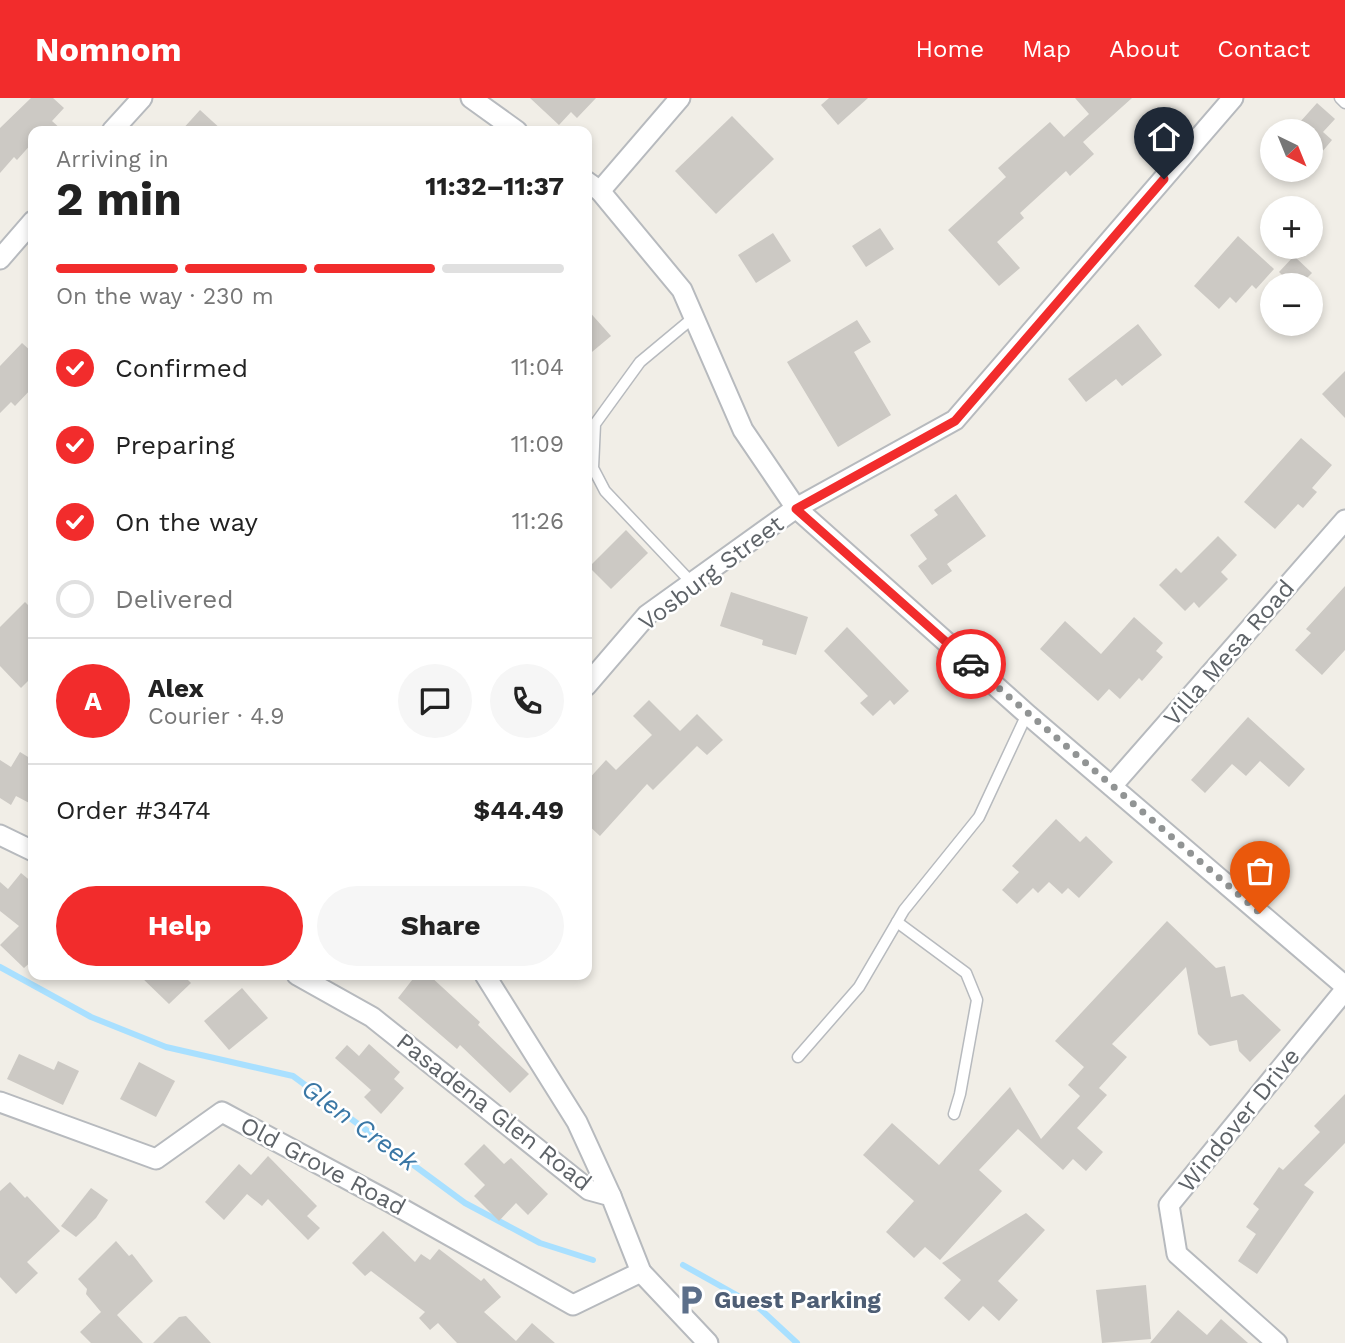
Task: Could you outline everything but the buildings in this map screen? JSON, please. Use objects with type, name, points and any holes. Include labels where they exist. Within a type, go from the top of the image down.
[{"type":"street","points":[[117,126],[142,98]]},
{"type":"street","points":[[471,98],[510,126]]},
{"type":"street","points":[[680,98],[593,186],[682,290],[743,430],[796,509],[1345,988]]},
{"type":"street","name":"Vosburg Street","points":[[592,679],[648,615],[796,509],[955,421],[1233,98]]},
{"type":"street","points":[[0,259],[28,227]]},
{"type":"street","name":"Villa Mesa Road","points":[[1112,786],[1345,520]]},
{"type":"street","points":[[0,835],[28,849]]},
{"type":"street","name":"Pasadena Glen Road","points":[[306,980],[372,1017],[589,1190],[611,1196],[641,1272],[708,1343]]},
{"type":"street","points":[[488,980],[578,1122],[611,1196]]},
{"type":"street","name":"Windover Drive","points":[[1277,1343],[1177,1254],[1170,1205],[1345,988]]},
{"type":"street","name":"Old Grove Road","points":[[0,1102],[156,1159],[222,1112],[390,1202],[572,1305],[641,1272]]},
{"type":"lane","points":[[1340,98],[1345,103]]},
{"type":"lane","points":[[692,583],[605,491],[593,468],[595,424],[640,362],[694,317]]},
{"type":"lane","points":[[798,1057],[859,987],[904,910],[979,817],[1027,713]]},
{"type":"lane","points":[[897,922],[966,973],[977,1000],[954,1114]]},
{"type":"waterway","name":"Glen Creek","points":[[0,967],[91,1017],[166,1047],[293,1076],[465,1203],[540,1243],[593,1260]]},
{"type":"waterway","name":"Glen Creek","points":[[683,1265],[758,1307],[797,1343]]},
{"type":"way so far","points":[[971,664],[1260,913]]},
{"type":"place","name":"Guest Parking","points":[[691,1300]]},
{"type":"route","points":[[971,664],[796,509],[955,421],[1164,179]]}]
